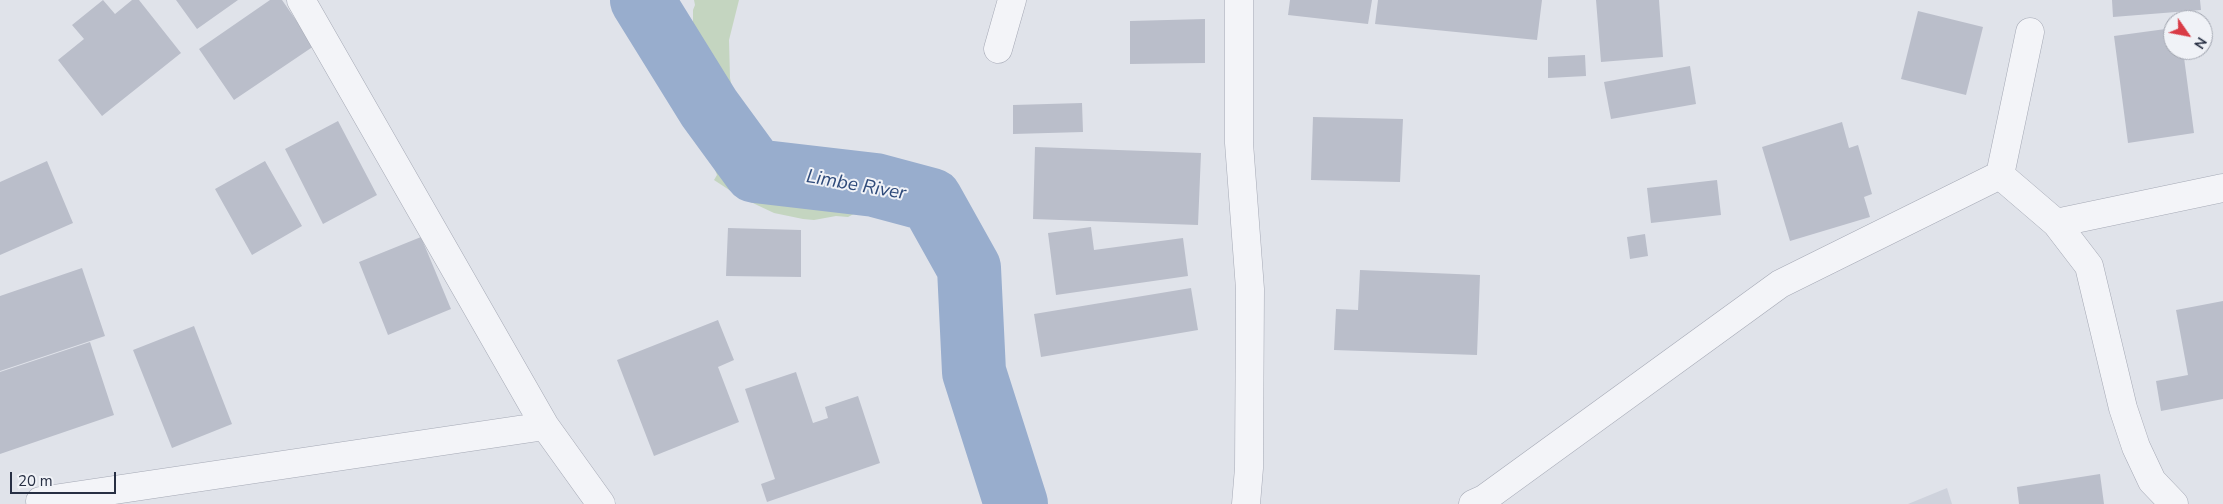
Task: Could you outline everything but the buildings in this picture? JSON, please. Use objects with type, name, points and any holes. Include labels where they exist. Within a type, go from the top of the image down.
[{"type":"street","points":[[301,0],[545,426],[601,504]]},
{"type":"street","points":[[998,49],[1012,0]]},
{"type":"street","points":[[1240,0],[1240,143],[1250,290],[1249,468],[1246,504]]},
{"type":"street","points":[[2000,176],[2030,32]]},
{"type":"street","points":[[2000,176],[2056,223],[2089,266],[2123,408],[2136,447],[2152,481],[2174,504]]},
{"type":"street","points":[[1473,504],[1484,499],[1780,284],[2000,176]]},
{"type":"street","points":[[2056,223],[2223,188]]},
{"type":"street","points":[[37,503],[545,426]]},
{"type":"shaded area","points":[[1947,488],[1952,504],[1908,504]]},
{"type":"green space","points":[[694,0],[739,0],[729,40],[730,78],[733,92],[748,108],[760,128],[775,144],[797,159],[805,157],[814,163],[828,160],[847,160],[851,163],[859,162],[876,173],[875,185],[877,192],[874,196],[875,203],[848,217],[836,216],[814,220],[803,219],[774,213],[740,197],[714,180],[717,175],[708,151],[693,135],[691,127],[681,115],[678,100],[677,81],[680,77],[683,53],[688,45],[690,33],[693,29]]},
{"type":"waterway","name":"Limbe River","points":[[642,0],[709,108],[755,171],[875,185],[931,200],[969,268],[974,372],[1016,504]]}]
